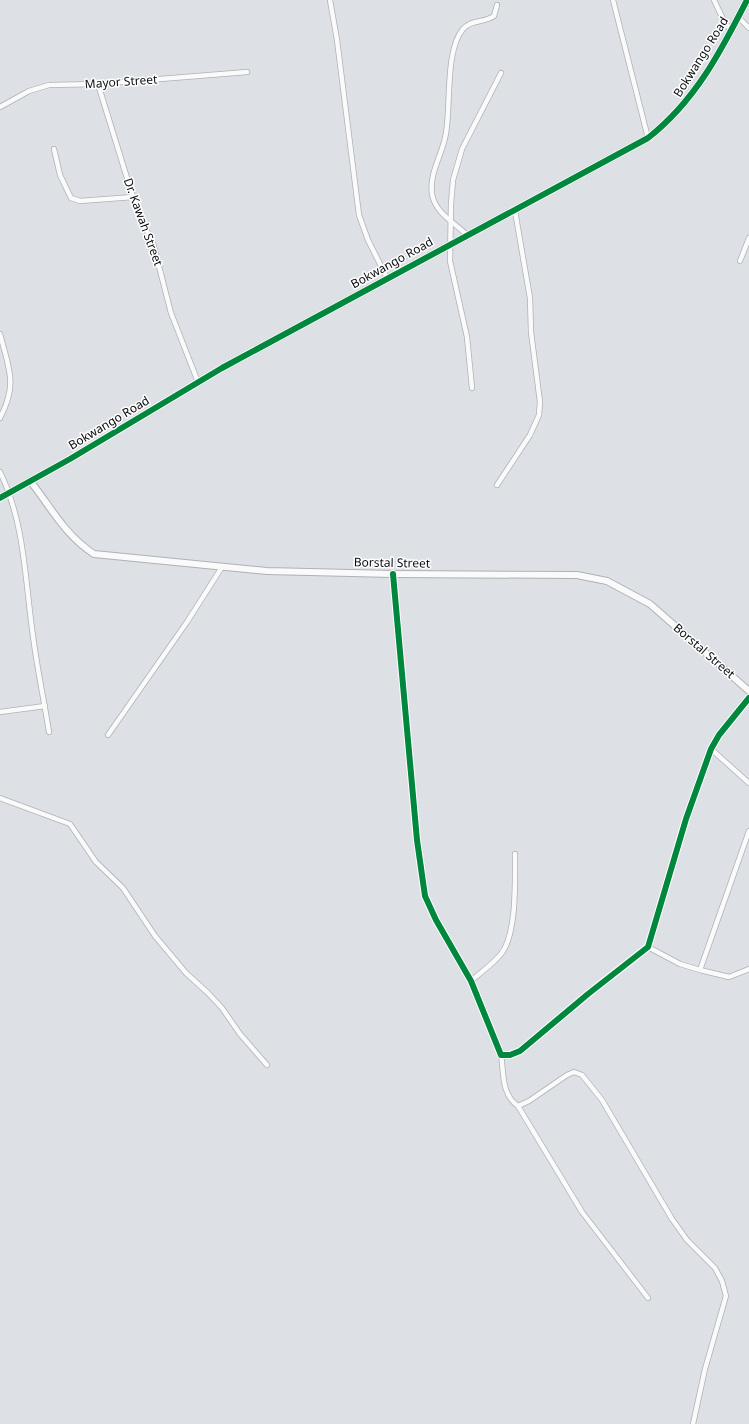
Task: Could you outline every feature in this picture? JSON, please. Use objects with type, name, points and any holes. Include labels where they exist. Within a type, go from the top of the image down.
[{"type":"street","points":[[330,0],[337,40],[359,215],[368,240],[387,278]]},
{"type":"street","points":[[613,0],[648,138]]},
{"type":"street","points":[[714,0],[723,19],[731,31]]},
{"type":"street","name":"Bokwango Road","points":[[1,497],[30,482],[198,382],[387,278],[515,211],[648,138],[684,106],[700,84],[731,31],[746,0]]},
{"type":"street","points":[[467,235],[436,207],[432,195],[432,175],[446,133],[452,56],[463,29],[469,23],[489,19],[494,16],[497,5]]},
{"type":"street","points":[[738,17],[749,28]]},
{"type":"street","name":"Mayor Street","points":[[0,107],[29,91],[49,85],[98,84],[247,72]]},
{"type":"street","points":[[472,388],[467,337],[450,261],[453,180],[462,149],[501,73]]},
{"type":"street","name":"Dr. Kawah Street","points":[[98,84],[133,197],[152,243],[171,313],[198,382]]},
{"type":"street","points":[[54,149],[60,175],[71,198],[80,201],[133,197]]},
{"type":"street","points":[[497,485],[530,436],[539,415],[531,332],[530,298],[515,211]]},
{"type":"street","points":[[740,261],[749,238]]},
{"type":"street","points":[[0,334],[11,377],[8,402],[0,418]]},
{"type":"street","points":[[0,472],[10,492],[19,525],[33,637],[49,732]]},
{"type":"street","name":"Borstal Street","points":[[30,482],[62,526],[79,544],[94,554],[267,571],[393,574],[577,575],[607,581],[650,604],[749,691]]},
{"type":"street","points":[[108,735],[222,567]]},
{"type":"street","points":[[393,574],[417,840],[425,896],[436,920],[471,981],[500,1055],[506,1093],[511,1101],[518,1106],[582,1212],[648,1298]]},
{"type":"street","points":[[500,1055],[510,1055],[520,1051],[588,994],[648,947],[686,819],[711,749],[719,735],[749,698]]},
{"type":"street","points":[[0,712],[45,706]]},
{"type":"street","points":[[711,749],[749,783]]},
{"type":"street","points":[[0,798],[70,824],[96,862],[123,888],[155,936],[186,973],[222,1008],[240,1034],[267,1065]]},
{"type":"street","points":[[700,970],[749,831]]},
{"type":"street","points":[[471,981],[502,954],[509,941],[516,854]]},
{"type":"street","points":[[648,947],[680,964],[729,977],[749,969]]},
{"type":"street","points":[[518,1106],[529,1101],[574,1072],[582,1075],[602,1100],[653,1188],[687,1240],[715,1268],[722,1281],[726,1296],[705,1369],[693,1424]]},
{"type":"cycle path","points":[[0,498],[70,459],[222,368],[648,138],[665,124],[693,92],[727,39],[747,0]]},
{"type":"cycle path","points":[[393,574],[417,840],[425,896],[436,920],[471,981],[501,1055],[510,1055],[520,1051],[588,994],[648,947],[686,819],[711,749],[719,735],[749,698]]}]
